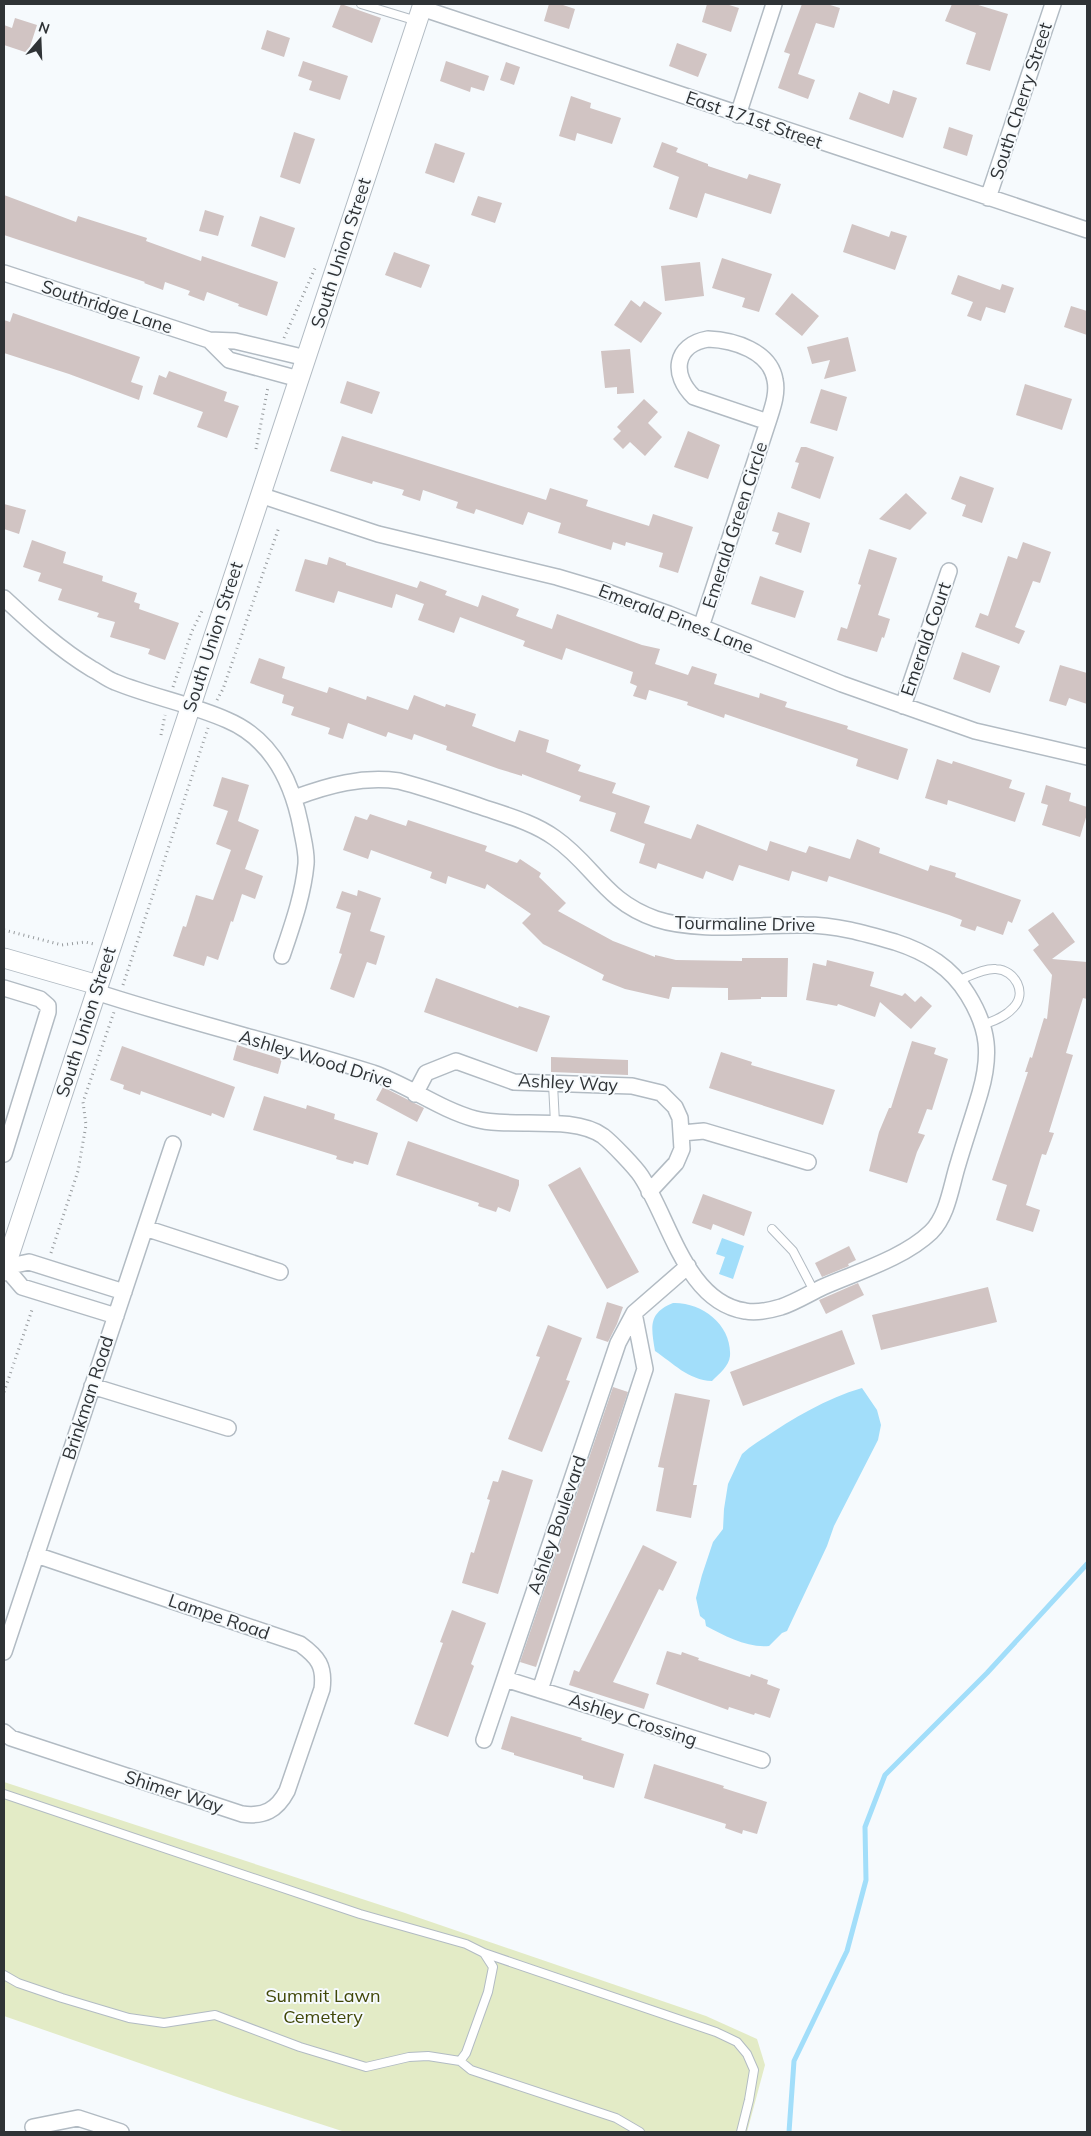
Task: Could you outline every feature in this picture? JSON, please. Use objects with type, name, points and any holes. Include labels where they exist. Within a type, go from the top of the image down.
[{"type":"street","points":[[738,115],[774,4]]},
{"type":"street","name":"South Cherry Street","points":[[988,198],[1053,4]]},
{"type":"street","name":"East 171st Street","points":[[420,11],[1087,230]]},
{"type":"street","name":"South Union Street","points":[[4,1268],[420,11]]},
{"type":"street","name":"Southridge Lane","points":[[4,273],[209,340],[235,341],[306,358]]},
{"type":"street","name":"Southridge Lane","points":[[209,340],[229,360],[299,379]]},
{"type":"street","name":"Emerald Green Circle","points":[[701,627],[768,422],[776,396],[776,381],[772,369],[763,357],[742,347],[717,340],[698,341],[688,346],[680,361],[678,370],[680,380],[686,390],[694,397],[768,422]]},
{"type":"street","name":"Emerald Pines Lane","points":[[260,495],[378,534],[567,580],[670,614],[842,684],[975,732],[1087,757]]},
{"type":"street","name":"Emerald Court","points":[[904,706],[949,571]]},
{"type":"street","points":[[4,598],[54,643],[114,682],[212,715],[247,731],[262,742],[286,774],[294,798],[306,862],[299,902],[282,956]]},
{"type":"street","name":"Tourmaline Drive","points":[[294,798],[324,787],[358,780],[380,778],[419,786],[528,822],[552,835],[569,849],[613,896],[636,911],[661,921],[709,925],[822,925],[856,930],[911,948],[927,955],[945,967],[959,980],[974,1005],[983,1025],[987,1046],[983,1081],[949,1198],[940,1220],[932,1232]]},
{"type":"street","points":[[4,958],[97,988]]},
{"type":"street","points":[[4,988],[40,999],[48,1006],[48,1012],[4,1154]]},
{"type":"street","name":"Ashley Wood Drive","points":[[97,988],[119,999],[157,1012],[379,1075],[415,1094],[478,1120],[555,1123],[583,1128],[601,1134],[640,1174],[701,1288],[724,1306],[749,1312],[782,1307],[905,1251],[932,1232]]},
{"type":"street","name":"Ashley Way","points":[[415,1094],[426,1073],[456,1061],[514,1082],[632,1086],[661,1093],[675,1107],[680,1118],[682,1149],[676,1163],[650,1192]]},
{"type":"street","points":[[682,1133],[704,1132],[808,1162]]},
{"type":"street","name":"Brinkman Road","points":[[4,1652],[173,1144]]},
{"type":"street","points":[[145,1228],[280,1272]]},
{"type":"street","points":[[116,1316],[22,1287],[4,1268],[29,1262],[124,1292]]},
{"type":"street","name":"Ashley Boulevard","points":[[484,1740],[618,1343],[634,1313],[688,1266]]},
{"type":"street","name":"Ashley Boulevard","points":[[540,1690],[645,1369],[634,1313]]},
{"type":"street","points":[[92,1386],[228,1428]]},
{"type":"street","name":"Lampe Road","points":[[36,1555],[300,1644],[311,1652],[320,1663],[323,1676],[322,1689],[305,1740]]},
{"type":"street","name":"Ashley Crossing","points":[[505,1679],[762,1760]]},
{"type":"street","name":"Shimer Way","points":[[4,1732],[11,1738],[242,1814],[254,1816],[273,1810],[282,1802],[305,1740]]},
{"type":"street","points":[[33,2127],[78,2118],[121,2132]]},
{"type":"lane","points":[[362,4],[420,11]]},
{"type":"lane","points":[[959,980],[995,968],[1009,972],[1016,980],[1020,991],[1018,1002],[1003,1016],[983,1025]]},
{"type":"lane","points":[[553,1084],[555,1123]]},
{"type":"lane","points":[[772,1229],[793,1251],[814,1291]]},
{"type":"lane","points":[[4,1794],[360,1914],[466,1944],[484,1953],[716,2032],[737,2042],[747,2054],[754,2070],[741,2132]]},
{"type":"lane","points":[[460,2061],[466,2053],[488,1992],[493,1967],[484,1953]]},
{"type":"lane","points":[[4,1975],[18,1983],[128,2018],[164,2023],[215,2015],[300,2047],[366,2067],[409,2057],[428,2056],[460,2061],[471,2070],[616,2118],[640,2132]]},
{"type":"path","points":[[46,1267],[78,1171],[86,1125],[83,1102],[119,999],[219,694],[223,689],[279,527]]},
{"type":"path","points":[[4,930],[62,945],[85,942],[97,944]]},
{"type":"path","points":[[4,1392],[38,1292]]},
{"type":"green space","name":"Summit Lawn Cemetery","points":[[4,1782],[405,1913],[706,2016],[757,2039],[765,2065],[747,2132],[345,2132],[234,2096],[4,2016]]},
{"type":"water","points":[[722,1238],[744,1246],[733,1279],[719,1274],[725,1257],[716,1254]]},
{"type":"water","points":[[673,1303],[694,1306],[704,1311],[720,1325],[726,1334],[729,1345],[729,1360],[723,1370],[712,1381],[696,1378],[688,1374],[655,1351],[652,1328],[655,1316],[659,1311]]},
{"type":"water","points":[[862,1388],[877,1410],[881,1425],[878,1440],[834,1526],[827,1546],[787,1631],[782,1633],[769,1646],[761,1646],[744,1643],[706,1626],[705,1620],[700,1616],[696,1598],[713,1542],[723,1529],[728,1484],[742,1454],[762,1439],[817,1406]]},
{"type":"building","points":[[341,4],[381,18],[372,43],[332,27]]},
{"type":"building","points":[[549,4],[560,4],[575,9],[569,29],[544,21]]},
{"type":"building","points":[[707,4],[726,4],[739,8],[731,32],[702,22]]},
{"type":"building","points":[[802,4],[827,4],[840,8],[834,28],[816,23],[798,74],[815,80],[808,99],[778,88],[790,54],[784,52]]},
{"type":"building","points":[[952,4],[975,4],[1008,14],[990,71],[966,64],[976,33],[945,21]]},
{"type":"building","points":[[15,18],[37,25],[28,53],[4,45],[4,25],[12,28]]},
{"type":"building","points":[[267,30],[290,38],[284,57],[261,49]]},
{"type":"building","points":[[677,43],[707,54],[698,77],[669,66]]},
{"type":"building","points":[[303,61],[348,76],[340,100],[309,90],[312,81],[298,76]]},
{"type":"building","points":[[446,61],[489,76],[484,91],[471,87],[470,92],[440,81]]},
{"type":"building","points":[[506,62],[520,67],[514,85],[500,80]]},
{"type":"building","points":[[893,90],[917,98],[903,138],[849,119],[859,92],[889,104]]},
{"type":"building","points":[[571,96],[591,103],[590,108],[621,118],[612,144],[577,133],[575,141],[559,136]]},
{"type":"building","points":[[949,127],[973,135],[967,156],[943,148]]},
{"type":"building","points":[[294,132],[315,139],[300,184],[280,177]]},
{"type":"building","points":[[662,142],[678,148],[676,152],[708,164],[708,166],[747,179],[749,174],[781,184],[771,214],[705,193],[697,218],[669,209],[679,177],[653,167]]},
{"type":"building","points":[[435,143],[465,153],[454,183],[425,173]]},
{"type":"building","points":[[4,195],[76,222],[78,216],[147,238],[146,241],[201,261],[202,256],[278,282],[267,316],[207,292],[204,301],[188,295],[190,291],[165,282],[163,290],[145,282],[4,235]]},
{"type":"building","points":[[478,196],[502,203],[495,223],[471,215]]},
{"type":"building","points":[[205,210],[224,216],[218,236],[199,231]]},
{"type":"building","points":[[260,216],[295,228],[285,258],[251,246]]},
{"type":"building","points":[[852,224],[889,237],[891,231],[907,236],[895,270],[843,252]]},
{"type":"building","points":[[394,252],[430,265],[421,288],[385,275]]},
{"type":"building","points":[[722,258],[772,274],[759,312],[742,307],[745,298],[712,288]]},
{"type":"building","points":[[700,262],[704,296],[665,301],[661,266]]},
{"type":"building","points":[[958,275],[1000,290],[1002,284],[1014,288],[1005,313],[986,307],[981,321],[967,316],[973,302],[951,294]]},
{"type":"building","points":[[792,293],[819,316],[802,336],[775,314]]},
{"type":"building","points":[[631,300],[640,307],[644,301],[662,313],[641,343],[614,325]]},
{"type":"building","points":[[1071,306],[1087,311],[1087,335],[1064,327]]},
{"type":"building","points":[[13,313],[140,357],[131,382],[143,386],[139,400],[69,374],[4,353],[4,320],[10,322]]},
{"type":"building","points":[[848,337],[856,371],[824,379],[830,360],[812,364],[807,347]]},
{"type":"building","points":[[630,349],[634,393],[617,394],[617,387],[605,388],[601,351]]},
{"type":"building","points":[[169,371],[227,392],[224,401],[239,406],[227,438],[197,427],[203,412],[153,394],[159,375],[166,378]]},
{"type":"building","points":[[347,381],[380,392],[372,414],[340,403]]},
{"type":"building","points":[[1025,384],[1072,399],[1062,430],[1016,415]]},
{"type":"building","points":[[821,389],[847,397],[837,431],[810,423]]},
{"type":"building","points":[[644,399],[658,412],[648,423],[662,437],[645,456],[630,442],[623,449],[613,439],[621,431],[617,427]]},
{"type":"building","points":[[688,431],[720,445],[708,479],[674,467]]},
{"type":"building","points":[[342,436],[546,500],[550,488],[588,500],[586,506],[649,526],[653,514],[693,527],[678,573],[659,567],[663,553],[626,542],[625,546],[613,542],[611,550],[558,533],[561,523],[528,512],[523,525],[476,509],[474,514],[456,508],[458,502],[423,490],[420,501],[402,495],[404,490],[373,481],[372,484],[330,471]]},
{"type":"building","points":[[801,447],[834,457],[820,499],[791,488],[799,463],[795,462]]},
{"type":"building","points":[[960,476],[994,488],[982,523],[962,516],[966,505],[951,499]]},
{"type":"building","points":[[906,493],[927,513],[910,530],[879,519]]},
{"type":"building","points":[[4,504],[26,510],[19,534],[4,529]]},
{"type":"building","points":[[778,512],[810,523],[801,553],[775,544],[779,533],[772,531]]},
{"type":"building","points":[[32,540],[66,552],[63,563],[103,576],[102,581],[137,593],[134,602],[140,604],[139,609],[179,623],[165,660],[148,654],[150,649],[110,637],[115,622],[97,617],[99,613],[58,600],[62,589],[38,581],[41,573],[23,567]]},
{"type":"building","points":[[1023,542],[1051,552],[1040,583],[1033,581],[1015,627],[1025,631],[1019,644],[975,627],[980,613],[988,616],[1008,556],[1017,559]]},
{"type":"building","points":[[869,549],[897,558],[878,615],[890,619],[877,652],[837,640],[841,627],[847,629],[861,585],[858,584]]},
{"type":"building","points":[[329,557],[346,563],[346,565],[417,588],[420,581],[447,591],[445,595],[478,607],[482,595],[519,609],[516,616],[552,629],[557,614],[642,645],[660,649],[655,664],[688,675],[692,666],[717,674],[714,684],[759,698],[760,693],[787,702],[785,707],[848,726],[847,729],[908,749],[898,780],[856,766],[858,759],[725,714],[724,718],[687,705],[688,702],[649,690],[646,700],[633,696],[637,686],[630,683],[633,672],[566,648],[562,660],[523,646],[525,641],[460,617],[454,633],[418,620],[424,604],[396,594],[392,608],[338,591],[334,603],[295,591],[305,559],[327,565]]},
{"type":"building","points":[[760,576],[804,591],[795,618],[751,604]]},
{"type":"building","points":[[962,652],[1000,666],[990,693],[953,679]]},
{"type":"building","points":[[259,658],[285,667],[282,678],[327,693],[329,687],[366,700],[367,696],[408,710],[414,695],[445,707],[446,704],[476,714],[472,726],[515,742],[519,730],[549,740],[546,752],[581,765],[578,771],[616,783],[612,793],[650,806],[644,823],[691,839],[697,824],[767,851],[770,841],[806,853],[809,846],[850,859],[857,839],[880,848],[879,853],[928,871],[930,865],[956,873],[955,877],[1021,900],[1012,923],[1008,921],[1003,935],[977,926],[975,931],[960,926],[962,920],[949,915],[829,876],[827,882],[792,871],[789,881],[739,865],[733,881],[706,871],[703,879],[658,863],[656,869],[639,863],[645,844],[610,831],[616,813],[579,801],[581,796],[522,774],[522,776],[499,769],[446,750],[447,746],[414,734],[412,740],[388,732],[386,737],[348,723],[343,739],[328,734],[330,728],[291,715],[294,707],[282,703],[284,695],[250,683]]},
{"type":"building","points":[[1060,665],[1087,673],[1087,704],[1069,698],[1066,706],[1049,701]]},
{"type":"building","points":[[937,759],[952,764],[953,761],[1012,780],[1009,788],[1025,793],[1015,822],[948,800],[947,805],[925,798]]},
{"type":"building","points":[[222,777],[249,785],[238,821],[259,830],[245,869],[263,876],[255,899],[242,894],[218,960],[207,956],[204,966],[173,956],[183,926],[186,927],[196,895],[213,900],[231,850],[216,844],[228,811],[213,806]]},
{"type":"building","points":[[1046,785],[1071,793],[1069,801],[1087,807],[1087,814],[1080,837],[1042,825],[1048,805],[1041,803]]},
{"type":"building","points":[[370,814],[406,826],[408,820],[487,846],[485,851],[517,863],[520,859],[541,873],[539,877],[566,903],[558,911],[613,941],[655,957],[655,955],[676,960],[742,961],[742,958],[788,958],[787,997],[728,1000],[728,988],[672,987],[669,999],[625,989],[602,980],[604,975],[543,944],[522,923],[531,914],[487,884],[485,889],[448,876],[446,884],[430,878],[432,872],[371,850],[368,859],[343,850],[355,816],[367,820]]},
{"type":"building","points":[[358,890],[381,898],[370,931],[385,936],[376,965],[367,962],[354,998],[330,989],[342,954],[339,953],[351,913],[336,908],[342,891],[357,896]]},
{"type":"building","points":[[1053,912],[1075,942],[1052,959],[1087,962],[1087,999],[1083,998],[1066,1053],[1073,1055],[1049,1132],[1054,1133],[1046,1155],[1042,1154],[1026,1205],[1040,1210],[1033,1232],[996,1220],[1007,1185],[992,1180],[1028,1072],[1025,1072],[1030,1057],[1032,1058],[1044,1018],[1047,1019],[1052,975],[1033,950],[1039,945],[1028,930]]},
{"type":"building","points":[[827,960],[874,972],[870,986],[902,996],[905,993],[915,1002],[921,996],[932,1006],[911,1029],[880,1002],[875,1017],[838,1004],[837,1006],[806,1000],[813,963],[826,966]]},
{"type":"building","points":[[436,978],[518,1008],[519,1006],[550,1016],[537,1052],[424,1012]]},
{"type":"building","points":[[912,1041],[936,1048],[934,1054],[948,1059],[932,1110],[927,1109],[918,1133],[925,1135],[917,1152],[907,1183],[869,1171],[879,1132],[889,1108],[891,1108]]},
{"type":"building","points":[[237,1045],[282,1059],[278,1074],[233,1060]]},
{"type":"building","points":[[122,1046],[235,1087],[224,1118],[212,1113],[211,1116],[141,1091],[140,1095],[123,1089],[124,1085],[110,1080]]},
{"type":"building","points":[[721,1052],[752,1062],[751,1065],[835,1090],[823,1125],[709,1088]]},
{"type":"building","points":[[551,1057],[628,1060],[628,1075],[551,1072]]},
{"type":"building","points":[[383,1087],[424,1108],[417,1122],[376,1100]]},
{"type":"building","points":[[264,1096],[306,1109],[307,1105],[335,1114],[334,1119],[378,1133],[368,1165],[354,1161],[353,1164],[336,1159],[337,1156],[253,1130]]},
{"type":"building","points":[[408,1141],[519,1180],[510,1212],[498,1207],[496,1212],[478,1206],[479,1203],[396,1175]]},
{"type":"building","points":[[580,1167],[639,1272],[607,1289],[548,1185]]},
{"type":"building","points":[[703,1194],[752,1212],[744,1236],[713,1224],[711,1230],[692,1223]]},
{"type":"building","points":[[849,1246],[856,1260],[848,1264],[849,1266],[822,1277],[815,1263]]},
{"type":"building","points":[[858,1283],[864,1295],[826,1314],[819,1300]]},
{"type":"building","points":[[988,1287],[997,1322],[881,1350],[872,1315]]},
{"type":"building","points":[[607,1302],[623,1307],[608,1342],[596,1338]]},
{"type":"building","points":[[548,1325],[582,1338],[566,1380],[570,1381],[542,1452],[508,1439],[540,1357],[536,1356]]},
{"type":"building","points":[[842,1330],[855,1364],[743,1406],[730,1372]]},
{"type":"building","points":[[613,1387],[628,1392],[536,1667],[520,1662]]},
{"type":"building","points":[[675,1393],[710,1400],[693,1485],[697,1485],[691,1518],[656,1511],[664,1468],[658,1467]]},
{"type":"building","points":[[502,1470],[533,1480],[498,1594],[462,1583],[471,1552],[474,1553],[490,1500],[487,1499],[493,1481],[498,1482]]},
{"type":"building","points":[[643,1545],[677,1562],[663,1591],[659,1589],[613,1682],[649,1694],[644,1709],[569,1685],[574,1670],[579,1672]]},
{"type":"building","points":[[452,1610],[486,1623],[471,1664],[474,1666],[448,1737],[414,1724],[443,1643],[440,1642]]},
{"type":"building","points":[[667,1651],[681,1655],[682,1652],[699,1658],[698,1660],[750,1677],[751,1674],[768,1680],[767,1684],[780,1689],[770,1718],[729,1707],[728,1710],[656,1684]]},
{"type":"building","points":[[511,1716],[582,1738],[581,1740],[624,1754],[614,1788],[583,1779],[583,1776],[514,1755],[514,1753],[501,1749]]},
{"type":"building","points":[[654,1764],[767,1802],[757,1834],[743,1830],[742,1834],[725,1828],[726,1824],[644,1798]]},
{"type":"waterway","points":[[789,2132],[794,2061],[847,1951],[866,1880],[865,1827],[885,1775],[987,1673],[1087,1564]]}]
